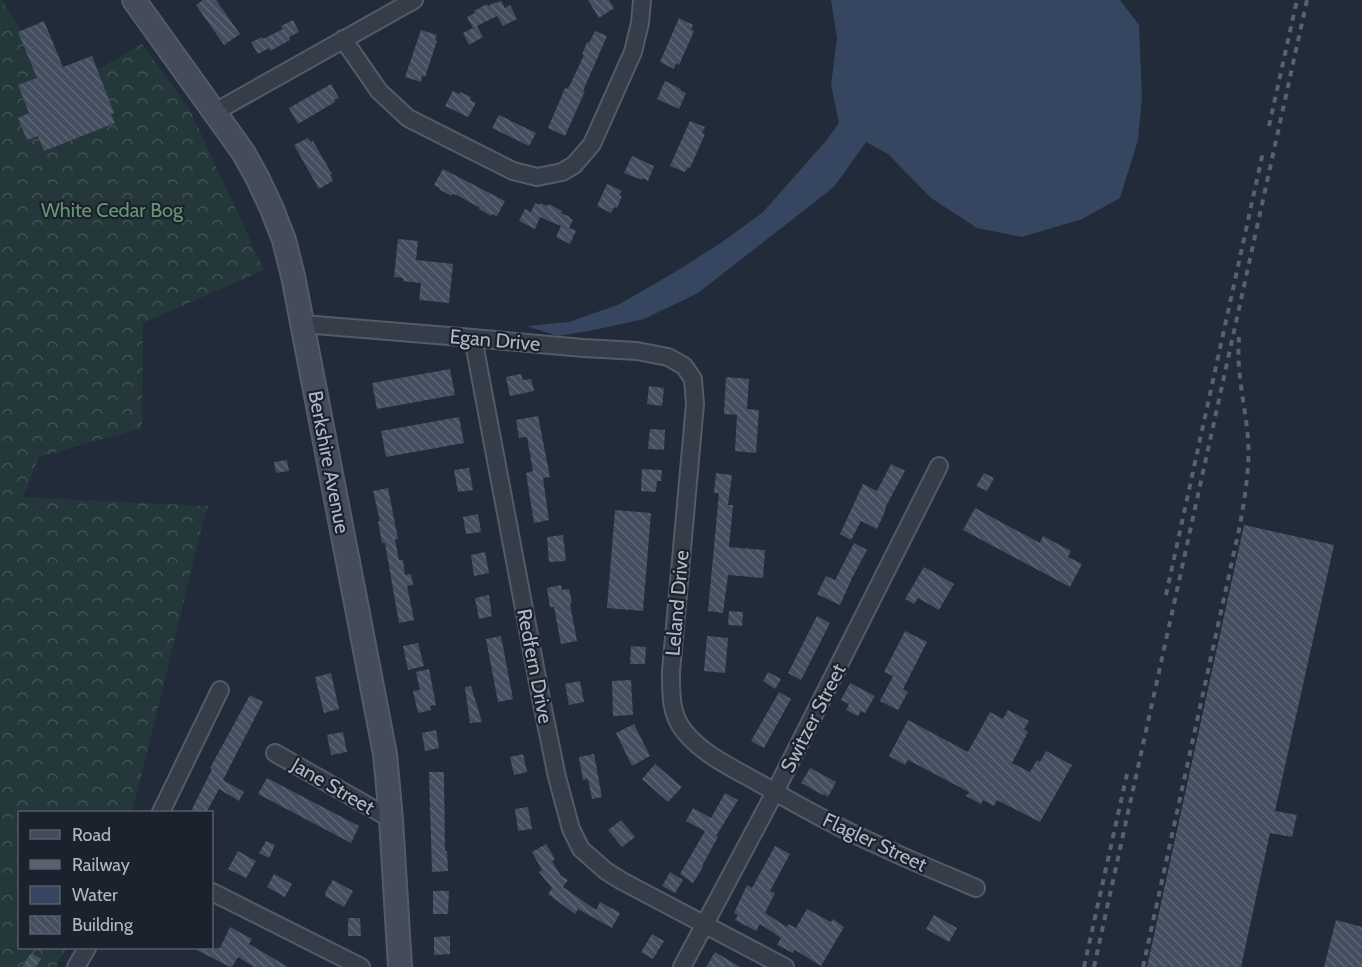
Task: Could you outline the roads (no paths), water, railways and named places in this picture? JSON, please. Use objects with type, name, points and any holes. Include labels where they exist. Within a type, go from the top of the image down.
[{"type":"main road","name":"Berkshire Avenue","points":[[134,0],[243,152],[258,177],[286,249],[303,324],[385,754],[400,967]]},
{"type":"street","points":[[215,112],[414,0]]},
{"type":"street","points":[[343,39],[379,91],[408,118],[513,171],[537,177],[562,172],[574,165],[592,144],[633,52],[640,23],[642,0]]},
{"type":"street","name":"Egan Drive","points":[[303,324],[637,351],[668,357],[684,366]]},
{"type":"street","name":"Redfern Drive","points":[[473,338],[545,721],[571,829],[581,849],[606,871],[785,967]]},
{"type":"street","name":"Leland Drive","points":[[684,366],[693,379],[695,404],[670,696],[675,716],[684,731],[699,747],[775,792]]},
{"type":"street","name":"Switzer Street","points":[[682,967],[775,792],[939,466]]},
{"type":"street","points":[[161,811],[220,690]]},
{"type":"street","name":"Jane Street","points":[[275,753],[391,819]]},
{"type":"street","name":"Flagler Street","points":[[775,792],[878,846],[976,888]]},
{"type":"street","points":[[213,893],[361,967]]},
{"type":"street","points":[[76,967],[86,949]]},
{"type":"water","points":[[831,0],[1120,0],[1139,25],[1142,97],[1138,140],[1120,198],[1082,219],[1022,237],[977,228],[931,198],[888,154],[866,142],[834,187],[698,293],[644,319],[594,330],[558,336],[526,326],[569,322],[620,304],[680,269],[762,213],[839,123],[831,85],[837,38]]},
{"type":"railway","points":[[1269,126],[1297,0]]},
{"type":"railway","points":[[1094,967],[1307,0]]},
{"type":"railway","points":[[1166,595],[1263,152]]},
{"type":"railway","points":[[1143,967],[1244,503],[1248,449],[1240,375],[1239,337]]},
{"type":"railway","points":[[1084,967],[1127,774]]},
{"type":"park label","name":"White Cedar Bog","points":[[112,210]]}]
